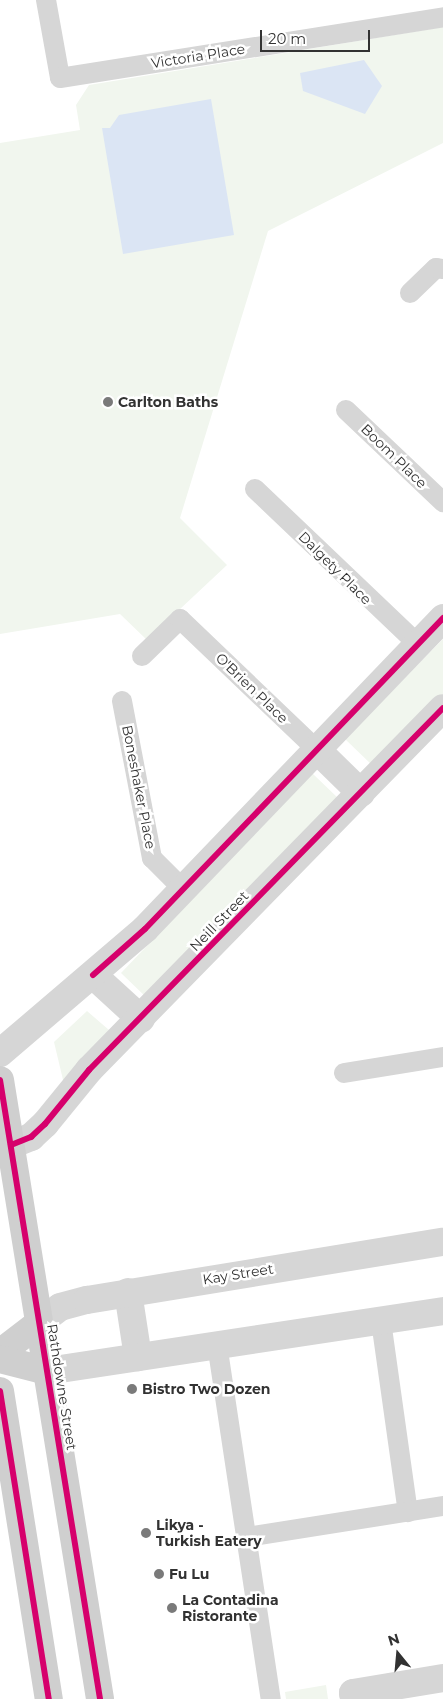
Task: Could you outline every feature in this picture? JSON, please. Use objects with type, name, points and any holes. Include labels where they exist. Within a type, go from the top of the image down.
[{"type":"main road","name":"Rathdowne Street","points":[[0,1080],[5,1145],[39,1323],[100,1699]]},
{"type":"main road","points":[[0,1353],[39,1323]]},
{"type":"main road","points":[[0,1360],[47,1371]]},
{"type":"main road","points":[[0,1391],[49,1699]]},
{"type":"street","points":[[0,1053],[94,975],[184,890],[443,618]]},
{"type":"street","name":"Neill Street","points":[[5,1145],[31,1137],[45,1124],[84,1076],[443,708]]},
{"type":"street","name":"O'Brien Place","points":[[316,750],[361,793]]},
{"type":"street","points":[[94,975],[141,1019]]},
{"type":"street","name":"Kay Street","points":[[39,1323],[66,1305],[128,1292],[443,1242]]},
{"type":"street","points":[[128,1292],[138,1357]]},
{"type":"street","points":[[47,1371],[443,1311]]},
{"type":"street","points":[[354,1699],[352,1693],[443,1678]]},
{"type":"lane","name":"Victoria Place","points":[[46,0],[60,78],[443,17]]},
{"type":"lane","points":[[410,293],[436,268],[443,270]]},
{"type":"lane","name":"Boom Place","points":[[346,410],[443,502]]},
{"type":"lane","name":"Dalgety Place","points":[[256,489],[418,644]]},
{"type":"lane","name":"O'Brien Place","points":[[142,656],[180,619],[316,750]]},
{"type":"lane","name":"Boneshaker Place","points":[[122,701],[152,858],[184,890]]},
{"type":"lane","points":[[344,1073],[443,1057]]},
{"type":"lane","points":[[381,1320],[408,1512]]},
{"type":"lane","points":[[217,1344],[271,1699]]},
{"type":"lane","points":[[247,1537],[443,1506]]},
{"type":"shaded area","name":"Carlton Baths","points":[[443,27],[443,143],[268,231],[180,518],[227,565],[147,640],[120,614],[0,634],[0,143],[80,130],[76,105],[89,85]]},
{"type":"shaded area","points":[[443,639],[443,694],[373,766],[345,739]]},
{"type":"shaded area","points":[[312,773],[339,799],[148,999],[121,973]]},
{"type":"shaded area","points":[[87,1011],[109,1030],[64,1084],[54,1042]]},
{"type":"shaded area","points":[[326,1685],[328,1699],[286,1699],[285,1692]]},
{"type":"water","points":[[364,60],[382,86],[365,114],[303,91],[300,73]]},
{"type":"water","points":[[211,99],[234,235],[123,254],[102,128],[110,128],[119,115]]},
{"type":"cycle path","points":[[93,975],[145,929],[443,618]]},
{"type":"cycle path","points":[[11,1145],[31,1137],[45,1124],[89,1070],[443,708]]},
{"type":"cycle path","points":[[0,1080],[100,1699]]},
{"type":"cycle path","points":[[0,1391],[49,1699]]},
{"type":"place","name":"Carlton Baths","points":[[108,402]]},
{"type":"place","name":"Bistro Two Dozen","points":[[132,1389]]},
{"type":"place","name":"Likya - Turkish Eatery","points":[[146,1533]]},
{"type":"place","name":"Fu Lu","points":[[159,1574]]},
{"type":"place","name":"La Contadina Ristorante","points":[[172,1608]]}]
